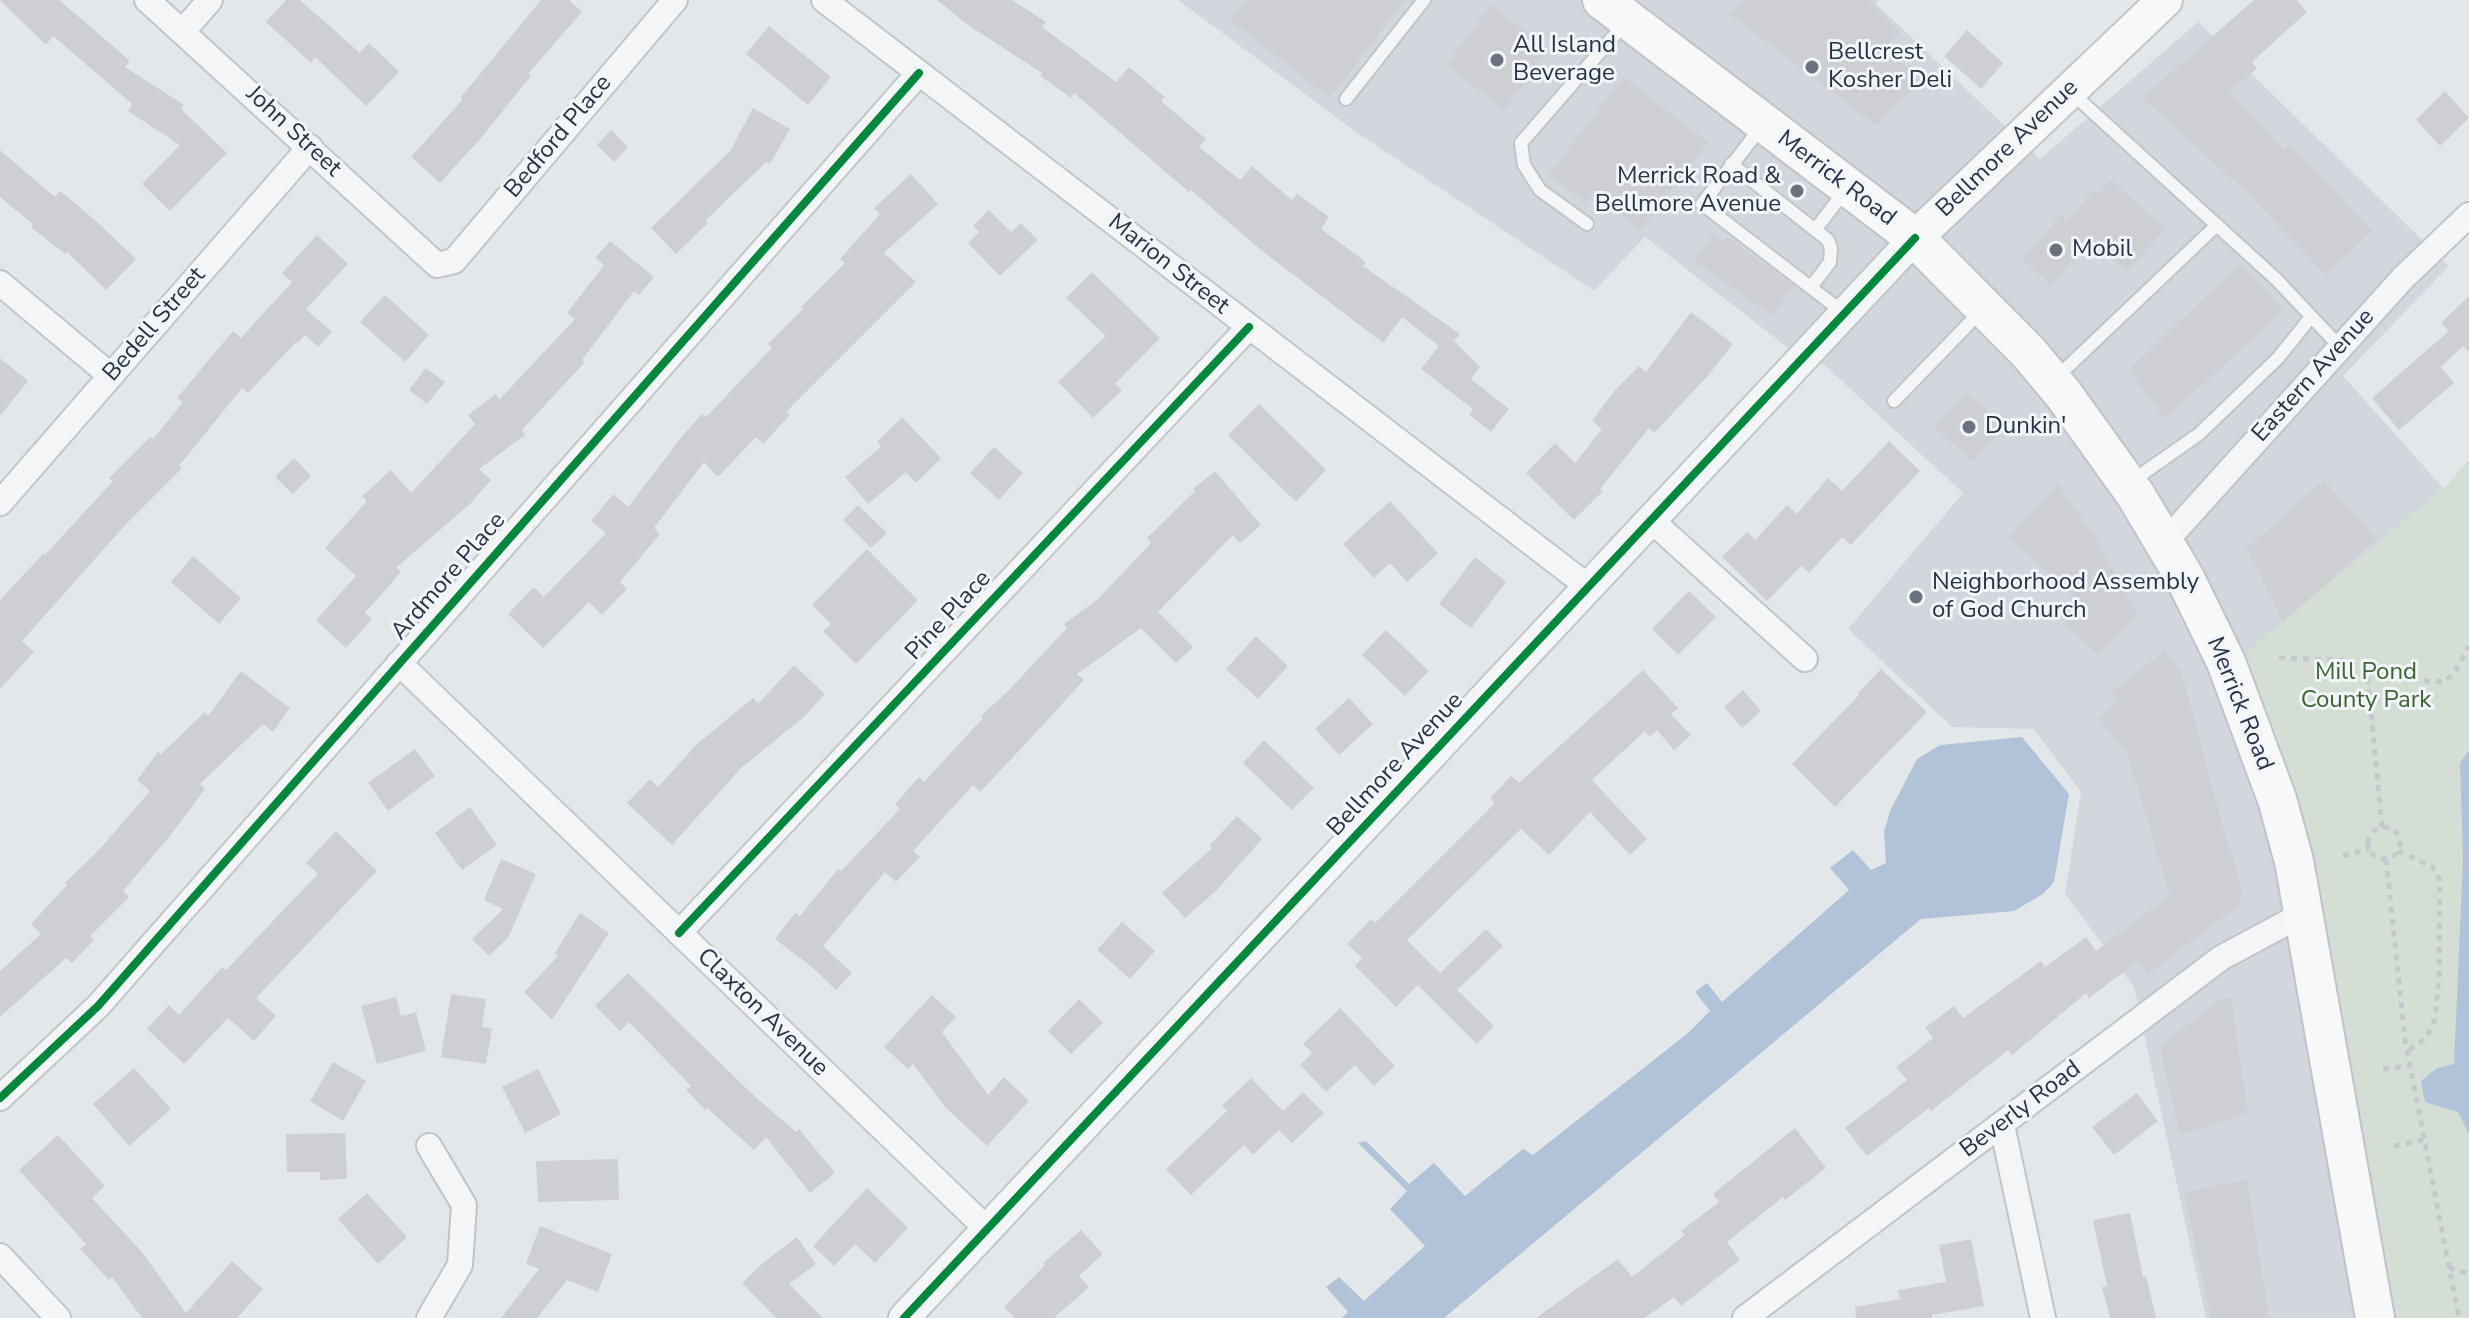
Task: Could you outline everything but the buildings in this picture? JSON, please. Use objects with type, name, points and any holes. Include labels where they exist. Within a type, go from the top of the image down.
[{"type":"main road","name":"Bellmore Avenue","points":[[1915,238],[2165,0]]},
{"type":"main road","name":"Merrick Road","points":[[1615,10],[1915,238],[2053,381],[2128,484],[2185,578],[2226,662],[2277,799],[2294,861],[2375,1318]]},
{"type":"street","name":"John Street","points":[[147,0],[437,265]]},
{"type":"street","points":[[183,31],[210,0]]},
{"type":"street","name":"Bedford Place","points":[[437,265],[454,261],[675,0]]},
{"type":"street","name":"Marion Street","points":[[824,0],[1590,588]]},
{"type":"street","name":"Ardmore Place","points":[[0,1098],[98,1006],[919,73]]},
{"type":"street","name":"Bedell Street","points":[[0,503],[310,147]]},
{"type":"street","name":"Eastern Avenue","points":[[2164,543],[2403,278],[2469,215]]},
{"type":"street","name":"Bellmore Avenue","points":[[904,1318],[1915,238]]},
{"type":"street","points":[[0,283],[111,376]]},
{"type":"street","name":"Pine Place","points":[[679,933],[1249,327]]},
{"type":"street","points":[[1652,521],[1805,659]]},
{"type":"street","name":"Claxton Avenue","points":[[399,663],[987,1229]]},
{"type":"street","name":"Beverly Road","points":[[1745,1318],[2221,958],[2303,914]]},
{"type":"street","points":[[2002,1125],[2043,1318]]},
{"type":"street","points":[[429,1146],[464,1205],[460,1265],[429,1318]]},
{"type":"street","points":[[0,1256],[58,1318]]},
{"type":"lane","points":[[1346,99],[1424,0]]},
{"type":"lane","points":[[1587,224],[1540,190],[1524,165],[1521,143],[1615,10]]},
{"type":"lane","points":[[2069,90],[2277,280],[2340,347]]},
{"type":"lane","points":[[1764,124],[1702,204],[1754,237],[1846,314]]},
{"type":"lane","points":[[1731,164],[1778,206],[1828,240],[1830,262],[1811,287]]},
{"type":"lane","points":[[1808,228],[1848,188]]},
{"type":"lane","points":[[2053,381],[2217,225]]},
{"type":"lane","points":[[1894,401],[1983,308]]},
{"type":"lane","points":[[2128,484],[2199,434],[2278,358],[2311,317]]},
{"type":"path","points":[[2279,658],[2343,660],[2403,679],[2445,682],[2457,669],[2469,646]]},
{"type":"path","points":[[2367,670],[2382,827]]},
{"type":"path","points":[[2382,827],[2390,828],[2398,836],[2398,851],[2386,859],[2375,857],[2369,849],[2371,834],[2382,827]]},
{"type":"path","points":[[2343,856],[2369,849]]},
{"type":"path","points":[[2398,851],[2433,867],[2440,880],[2439,975],[2435,1019],[2427,1037],[2407,1052]]},
{"type":"path","points":[[2386,859],[2407,1052],[2459,1318]]},
{"type":"path","points":[[2383,1069],[2410,1066]]},
{"type":"path","points":[[2394,1146],[2424,1140]]},
{"type":"path","points":[[2449,1268],[2469,1274]]},
{"type":"shaded area","points":[[1178,0],[1879,0],[1876,4],[2040,159],[2198,22],[2449,266],[2343,376],[2445,490],[2288,773],[2388,1318],[2206,1318],[2134,987],[2065,894],[2081,792],[2034,729],[1952,727],[1848,629],[1963,493],[1807,349],[1800,357],[1645,237],[1594,291],[1356,132]]},
{"type":"green space","name":"Mill Pond County Park","points":[[2469,459],[2469,1318],[2388,1318],[2288,773],[2245,653],[2447,485]]},
{"type":"water","points":[[2022,737],[2069,794],[2054,882],[2043,894],[2014,911],[1921,919],[1444,1318],[1342,1318],[1348,1312],[1326,1287],[1339,1277],[1364,1301],[1425,1246],[1390,1209],[1407,1191],[1358,1143],[1366,1141],[1409,1184],[1434,1163],[1465,1196],[1523,1149],[1533,1155],[1688,1033],[1710,1011],[1695,992],[1707,983],[1722,1002],[1849,890],[1830,868],[1853,850],[1871,870],[1886,863],[1884,832],[1890,811],[1917,759],[1940,745]]},
{"type":"water","points":[[2469,750],[2469,1134],[2458,1112],[2425,1102],[2421,1081],[2437,1068],[2454,1064],[2463,860],[2460,763]]},
{"type":"cycle path","points":[[0,1098],[98,1006],[919,73]]},
{"type":"cycle path","points":[[904,1318],[1915,238]]},
{"type":"cycle path","points":[[679,933],[1249,327]]},
{"type":"place","name":"All Island Beverage","points":[[1497,60]]},
{"type":"place","name":"Bellcrest Kosher Deli","points":[[1812,67]]},
{"type":"place","name":"Merrick Road & Bellmore Avenue","points":[[1797,191]]},
{"type":"place","name":"Mobil","points":[[2056,250]]},
{"type":"place","name":"Dunkin'","points":[[1969,427]]},
{"type":"place","name":"Neighborhood Assembly of God Church","points":[[1916,597]]}]
